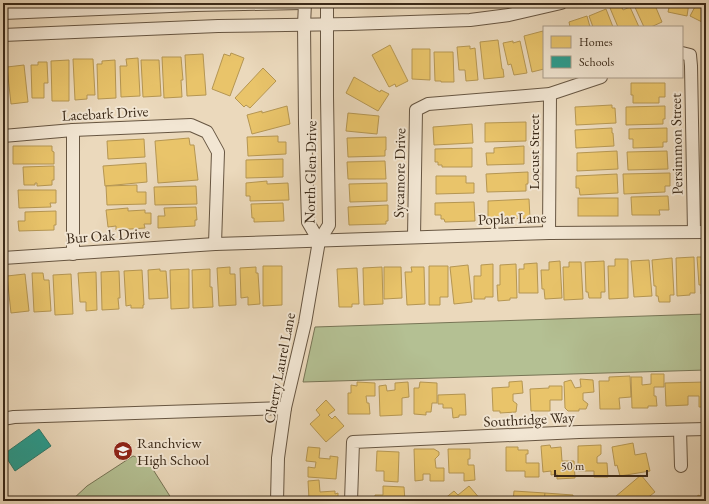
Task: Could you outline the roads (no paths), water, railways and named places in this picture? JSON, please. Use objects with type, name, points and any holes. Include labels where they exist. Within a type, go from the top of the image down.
[{"type":"street","points":[[3,13],[56,7],[302,3]]},
{"type":"street","name":"North Glen Drive","points":[[305,3],[305,124],[308,222],[319,241],[329,225],[327,3]]},
{"type":"street","points":[[3,34],[218,26],[470,20],[510,16],[561,3]]},
{"type":"street","name":"Persimmon Street","points":[[686,54],[700,232]]},
{"type":"street","points":[[550,94],[598,78]]},
{"type":"street","name":"Sycamore Drive","points":[[414,237],[416,110],[428,104],[550,94]]},
{"type":"street","name":"Locust Street","points":[[549,233],[550,94]]},
{"type":"street","name":"Lacebark Drive","points":[[3,136],[73,130],[191,125],[207,132],[218,152],[215,244]]},
{"type":"street","points":[[73,130],[73,254]]},
{"type":"street","name":"Poplar Lane","points":[[319,241],[549,233],[700,232]]},
{"type":"street","name":"Bur Oak Drive","points":[[3,258],[215,244],[319,241]]},
{"type":"street","name":"Cherry Laurel Lane","points":[[277,501],[278,458],[285,408],[304,323],[319,241]]},
{"type":"street","points":[[3,419],[22,416],[285,408]]},
{"type":"street","name":"Southridge Way","points":[[351,501],[353,442],[579,432],[706,429]]},
{"type":"street","points":[[680,430],[681,466]]},
{"type":"place","name":"Ranchview High School","points":[[123,451]]}]
